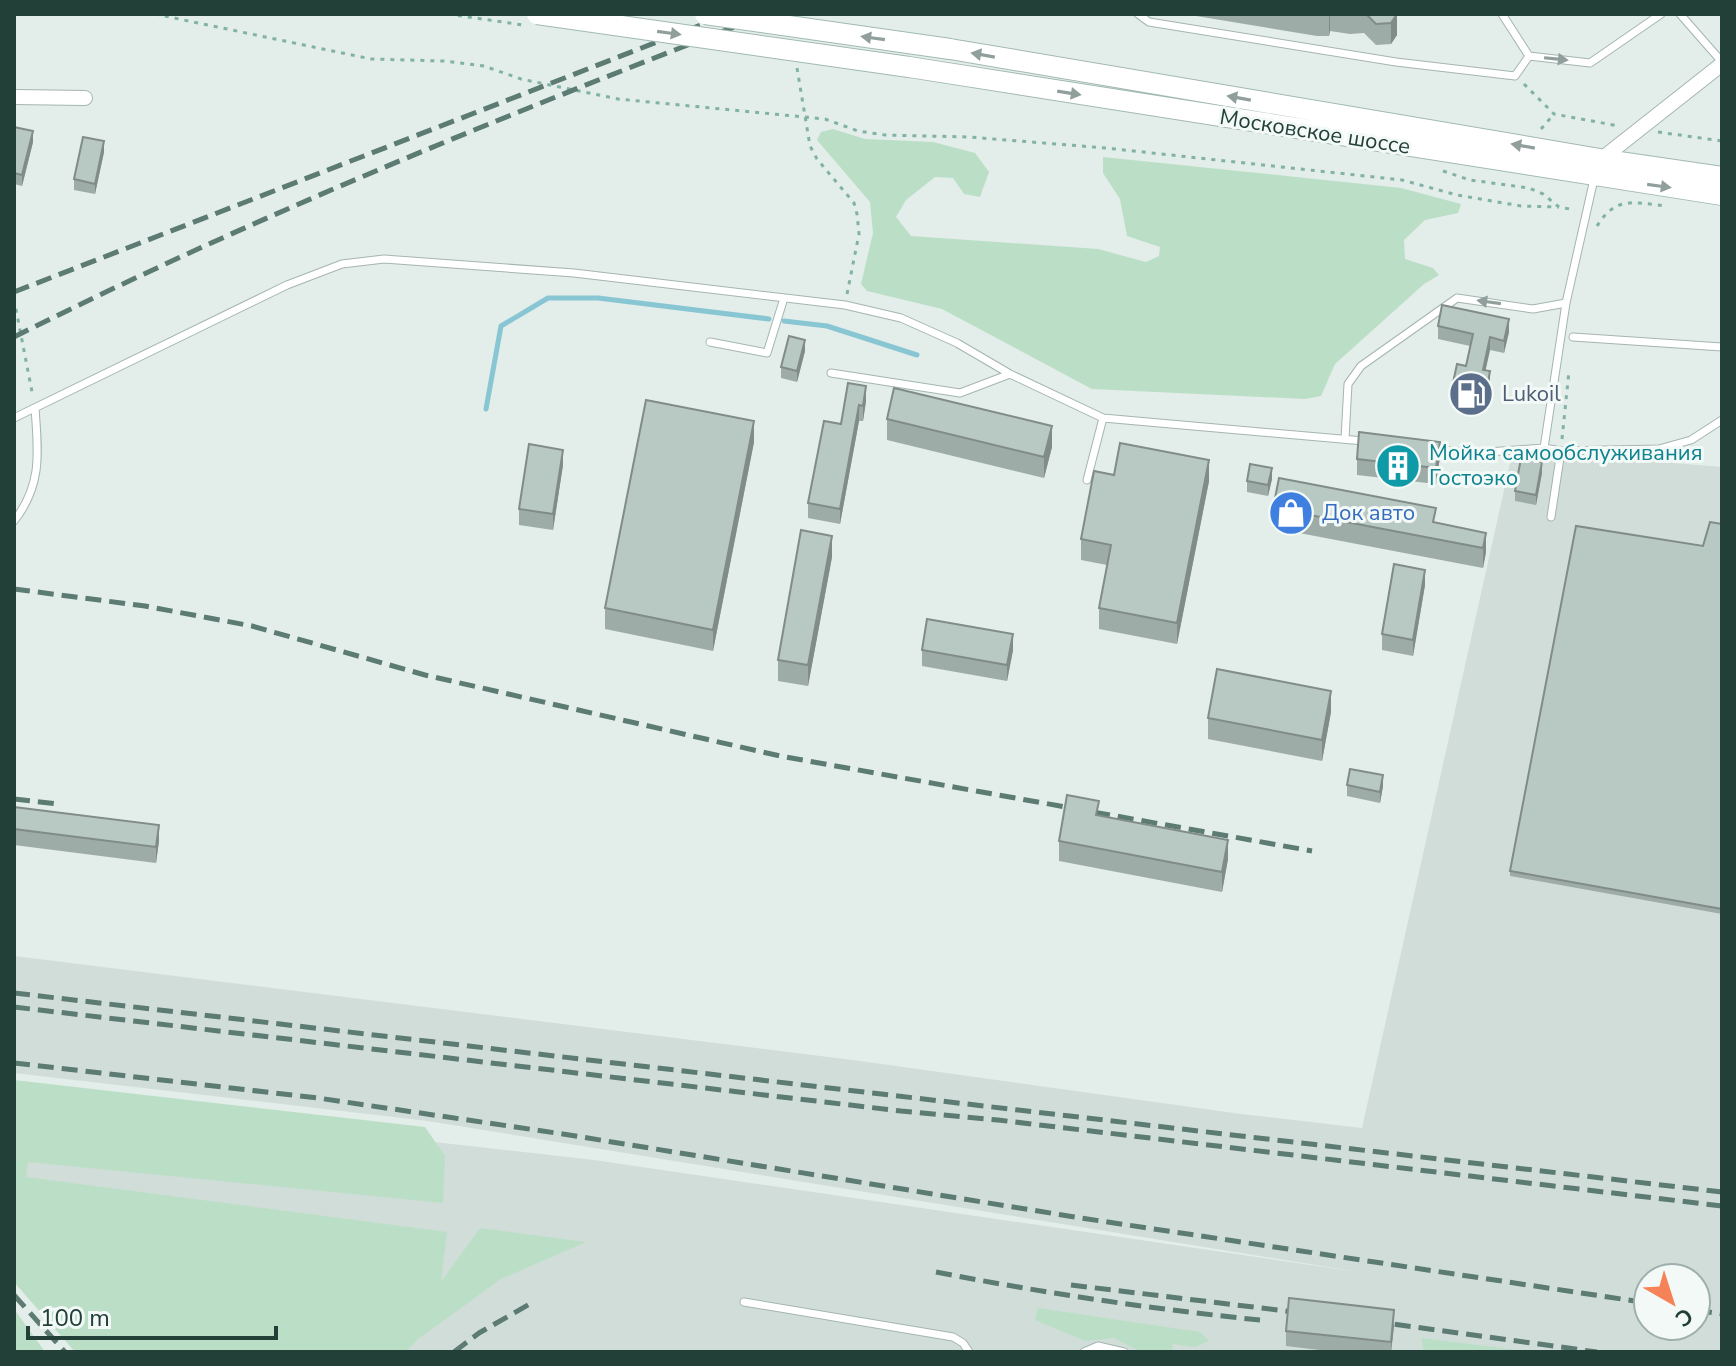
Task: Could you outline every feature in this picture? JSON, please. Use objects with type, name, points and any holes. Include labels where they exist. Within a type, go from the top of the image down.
[{"type":"main road","name":"Московское шоссе","points":[[537,14],[1598,168],[1722,177]]},
{"type":"main road","name":"Московское шоссе","points":[[705,14],[950,49],[1598,168],[1722,195]]},
{"type":"street","points":[[1598,168],[1722,63]]},
{"type":"street","points":[[14,97],[85,98]]},
{"type":"lane","points":[[1138,14],[1149,22],[1315,50],[1515,76],[1529,56]]},
{"type":"lane","points":[[1502,14],[1529,56]]},
{"type":"lane","points":[[1529,56],[1590,63],[1661,14]]},
{"type":"lane","points":[[1680,14],[1722,63]]},
{"type":"lane","points":[[1544,448],[1566,303],[1585,212],[1598,168]]},
{"type":"lane","points":[[14,418],[287,285],[342,264],[384,259],[574,273],[845,305],[901,318],[957,343],[1010,374],[1103,418],[1374,442]]},
{"type":"lane","points":[[710,342],[767,353],[784,298]]},
{"type":"lane","points":[[1345,439],[1348,384],[1361,366],[1457,298],[1533,309],[1566,303]]},
{"type":"lane","points":[[1573,337],[1722,347]]},
{"type":"lane","points":[[831,373],[960,393],[1010,374]]},
{"type":"lane","points":[[14,521],[25,507],[37,476],[35,408]]},
{"type":"lane","points":[[1087,480],[1103,418]]},
{"type":"lane","points":[[1417,447],[1474,453],[1544,448],[1561,451],[1659,449],[1691,440],[1722,420]]},
{"type":"lane","points":[[1551,517],[1561,451]]},
{"type":"lane","points":[[744,1302],[953,1337],[963,1343],[969,1352]]},
{"type":"lane","points":[[1084,1352],[1098,1346],[1124,1352]]},
{"type":"path","points":[[155,14],[371,59],[444,61],[484,66],[521,79],[618,99],[807,117],[885,135],[969,137],[1106,148],[1402,180],[1457,195],[1603,215]]},
{"type":"path","points":[[1515,76],[1554,114],[1722,141]]},
{"type":"path","points":[[1536,136],[1554,114]]},
{"type":"path","points":[[807,117],[806,131],[810,146],[817,159],[854,203],[857,214],[859,234],[845,305]]},
{"type":"path","points":[[1529,188],[1543,194],[1559,207]]},
{"type":"path","points":[[1595,229],[1603,215],[1615,206],[1628,202],[1679,208]]},
{"type":"path","points":[[14,299],[35,408]]},
{"type":"path","points":[[1561,451],[1573,337]]},
{"type":"shaded area","points":[[1513,450],[1722,467],[1722,1352],[98,1352],[14,1255],[14,1095],[594,1160],[1365,1273],[428,1121],[14,1073],[14,956],[860,1061],[1362,1128]]},
{"type":"green space","points":[[833,129],[865,139],[933,142],[975,153],[989,172],[980,197],[964,194],[953,178],[935,177],[906,200],[896,217],[911,236],[1098,249],[1146,262],[1159,256],[1160,247],[1127,236],[1120,199],[1103,173],[1103,157],[1401,188],[1461,204],[1458,213],[1425,220],[1404,240],[1405,259],[1433,268],[1439,275],[1424,284],[1335,364],[1321,396],[1305,399],[1092,389],[942,309],[867,291],[861,284],[873,233],[870,202],[817,140],[821,132]]},
{"type":"green space","points":[[14,1080],[425,1127],[445,1156],[443,1203],[28,1162],[26,1177],[447,1232],[441,1282],[480,1228],[586,1242],[501,1279],[418,1339],[405,1352],[75,1352],[14,1282]]},
{"type":"green space","points":[[1038,1308],[1200,1332],[1209,1341],[1195,1347],[1172,1344],[1173,1352],[1141,1352],[1114,1338],[1085,1341],[1035,1320]]},
{"type":"green space","points":[[14,1310],[17,1313],[45,1352],[14,1352]]},
{"type":"green space","points":[[1422,1338],[1534,1352],[1423,1352]]},
{"type":"building","points":[[1366,14],[1397,14],[1391,23],[1376,24]]},
{"type":"building","points":[[14,127],[33,131],[22,175],[14,173]]},
{"type":"building","points":[[83,137],[104,141],[95,184],[74,179]]},
{"type":"building","points":[[1442,305],[1509,319],[1504,341],[1490,337],[1483,370],[1490,371],[1485,399],[1451,392],[1457,364],[1466,366],[1473,334],[1438,326]]},
{"type":"building","points":[[789,336],[805,340],[797,371],[781,367]]},
{"type":"building","points":[[848,383],[866,386],[863,406],[859,405],[840,509],[808,503],[824,421],[841,424]]},
{"type":"building","points":[[894,388],[1052,426],[1044,457],[887,419]]},
{"type":"building","points":[[646,400],[754,421],[713,630],[605,608]]},
{"type":"building","points":[[1359,432],[1440,442],[1436,468],[1357,459]]},
{"type":"building","points":[[1120,443],[1209,460],[1177,623],[1099,608],[1111,545],[1081,539],[1094,471],[1114,475]]},
{"type":"building","points":[[529,444],[563,450],[553,514],[519,509]]},
{"type":"building","points":[[1521,458],[1542,462],[1536,495],[1515,491]]},
{"type":"building","points":[[1250,464],[1272,468],[1268,485],[1247,481]]},
{"type":"building","points":[[1279,478],[1436,508],[1433,522],[1486,533],[1483,548],[1273,508]]},
{"type":"building","points":[[1710,522],[1722,524],[1722,909],[1510,871],[1576,526],[1703,546]]},
{"type":"building","points":[[801,530],[832,536],[808,665],[778,660]]},
{"type":"building","points":[[1394,564],[1425,570],[1413,640],[1382,634]]},
{"type":"building","points":[[927,619],[1013,634],[1007,665],[922,650]]},
{"type":"building","points":[[1217,669],[1331,691],[1322,740],[1208,718]]},
{"type":"building","points":[[1350,769],[1383,775],[1380,792],[1347,785]]},
{"type":"building","points":[[1067,795],[1099,801],[1096,815],[1228,840],[1222,872],[1059,841]]},
{"type":"building","points":[[14,807],[159,825],[156,847],[14,829]]},
{"type":"building","points":[[1289,1298],[1394,1310],[1391,1342],[1286,1331]]},
{"type":"waterway","points":[[486,409],[501,326],[548,298],[598,298],[769,319]]},
{"type":"waterway","points":[[784,321],[827,326],[917,355]]},
{"type":"railway","points":[[14,292],[729,14]]},
{"type":"railway","points":[[14,337],[199,248],[387,166],[768,14]]},
{"type":"railway","points":[[14,589],[145,606],[252,626],[425,675],[780,756],[1312,851]]},
{"type":"railway","points":[[14,799],[59,804]]},
{"type":"railway","points":[[14,993],[1722,1192]]},
{"type":"railway","points":[[14,1007],[1722,1206]]},
{"type":"railway","points":[[14,1063],[318,1098],[1632,1301]]},
{"type":"railway","points":[[936,1272],[1098,1300],[1260,1320]]},
{"type":"railway","points":[[1071,1285],[1311,1314]]},
{"type":"railway","points":[[14,1295],[65,1352]]},
{"type":"railway","points":[[454,1352],[479,1333],[535,1301]]},
{"type":"railway","points":[[1712,1312],[1722,1314]]},
{"type":"railway","points":[[1371,1321],[1597,1352]]},
{"type":"place","name":"Lukoil","points":[[1471,394]]},
{"type":"place","name":"Мойка самообслуживания Гостоэко","points":[[1398,466]]},
{"type":"place","name":"Док авто","points":[[1291,513]]}]
